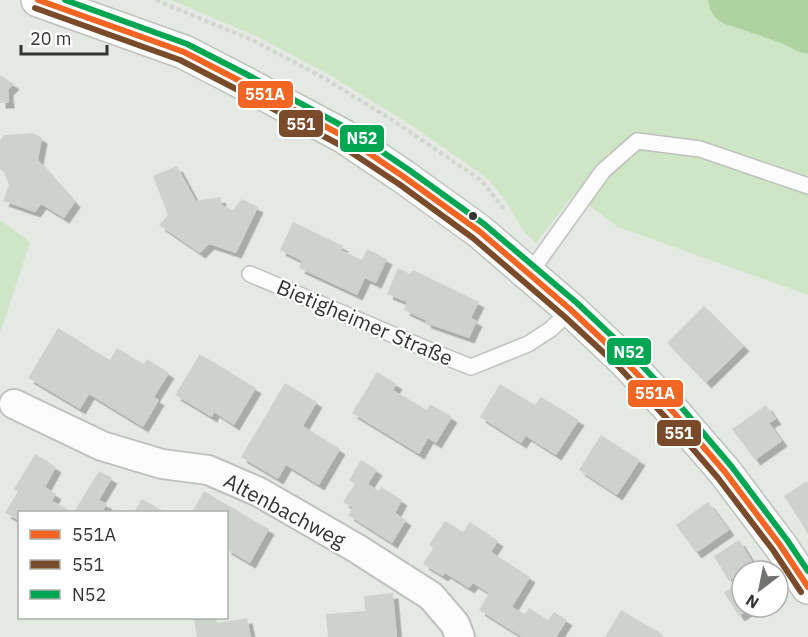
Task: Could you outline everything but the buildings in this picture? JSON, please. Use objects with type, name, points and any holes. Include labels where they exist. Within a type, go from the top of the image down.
[{"type":"main road","points":[[38,0],[184,52],[345,137],[479,231],[571,310],[632,368],[675,414],[780,545],[808,587]]},
{"type":"street","name":"Altenbachweg","points":[[14,404],[102,446],[162,464],[208,470],[259,492],[356,548],[431,596],[455,624],[460,637]]},
{"type":"lane","points":[[529,274],[603,171],[637,141],[700,149],[808,186]]},
{"type":"lane","name":"Bietigheimer Straße","points":[[250,274],[471,367],[528,344],[552,329],[571,310]]},
{"type":"green space","points":[[171,0],[808,0],[808,295],[618,227],[574,194],[536,243],[524,232],[506,201],[487,178],[414,127],[328,74],[258,37]]},
{"type":"green space","points":[[0,220],[30,242],[0,333]]},
{"type":"waterway","points":[[734,0],[793,20],[808,28]]},
{"type":"transit line","name":"551A","points":[[38,0],[184,52],[242,82],[345,137],[479,231],[571,310],[624,360],[675,414],[725,472],[780,545],[808,587]]},
{"type":"transit line","name":"N52","points":[[65,0],[187,44],[246,74],[350,130],[484,224],[577,303],[631,354],[682,408],[732,467],[808,571]]},
{"type":"transit line","name":"551","points":[[35,8],[180,60],[238,90],[340,145],[399,184],[473,238],[618,366],[718,478],[773,550],[801,592]]}]
